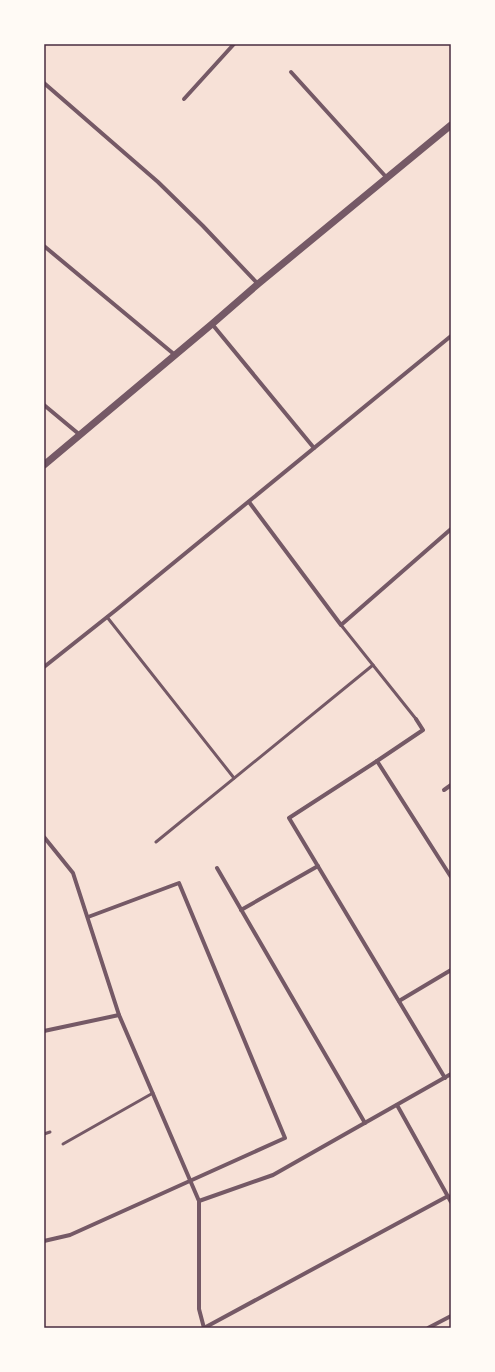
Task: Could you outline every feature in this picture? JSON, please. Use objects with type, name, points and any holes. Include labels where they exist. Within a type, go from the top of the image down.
[{"type":"street","points":[[184,99],[234,44]]},
{"type":"street","points":[[291,72],[387,178]]},
{"type":"street","points":[[44,83],[158,182],[203,226],[258,284]]},
{"type":"street","points":[[44,465],[175,356],[258,284],[451,125]]},
{"type":"street","points":[[44,246],[175,356]]},
{"type":"street","points":[[212,324],[314,448]]},
{"type":"street","points":[[44,667],[249,502],[451,336]]},
{"type":"street","points":[[44,405],[80,435]]},
{"type":"street","points":[[249,502],[341,625],[451,528]]},
{"type":"street","points":[[416,719],[423,730],[289,818],[445,1078]]},
{"type":"street","points":[[377,761],[451,877]]},
{"type":"street","points":[[444,790],[451,785]]},
{"type":"street","points":[[44,837],[73,873],[119,1015],[199,1201],[199,1309],[204,1328],[448,1196]]},
{"type":"street","points":[[241,910],[318,866]]},
{"type":"street","points":[[216,868],[365,1123]]},
{"type":"street","points":[[44,1241],[70,1234],[285,1138],[179,883],[88,917]]},
{"type":"street","points":[[399,1001],[451,970]]},
{"type":"street","points":[[44,1031],[119,1015]]},
{"type":"street","points":[[199,1201],[273,1175],[451,1074]]},
{"type":"street","points":[[397,1105],[451,1202]]},
{"type":"street","points":[[428,1328],[451,1316]]},
{"type":"lane","points":[[107,617],[234,778]]},
{"type":"lane","points":[[341,625],[416,719]]},
{"type":"lane","points":[[156,842],[373,665]]},
{"type":"lane","points":[[63,1144],[153,1093]]},
{"type":"lane","points":[[44,1134],[50,1132]]}]
